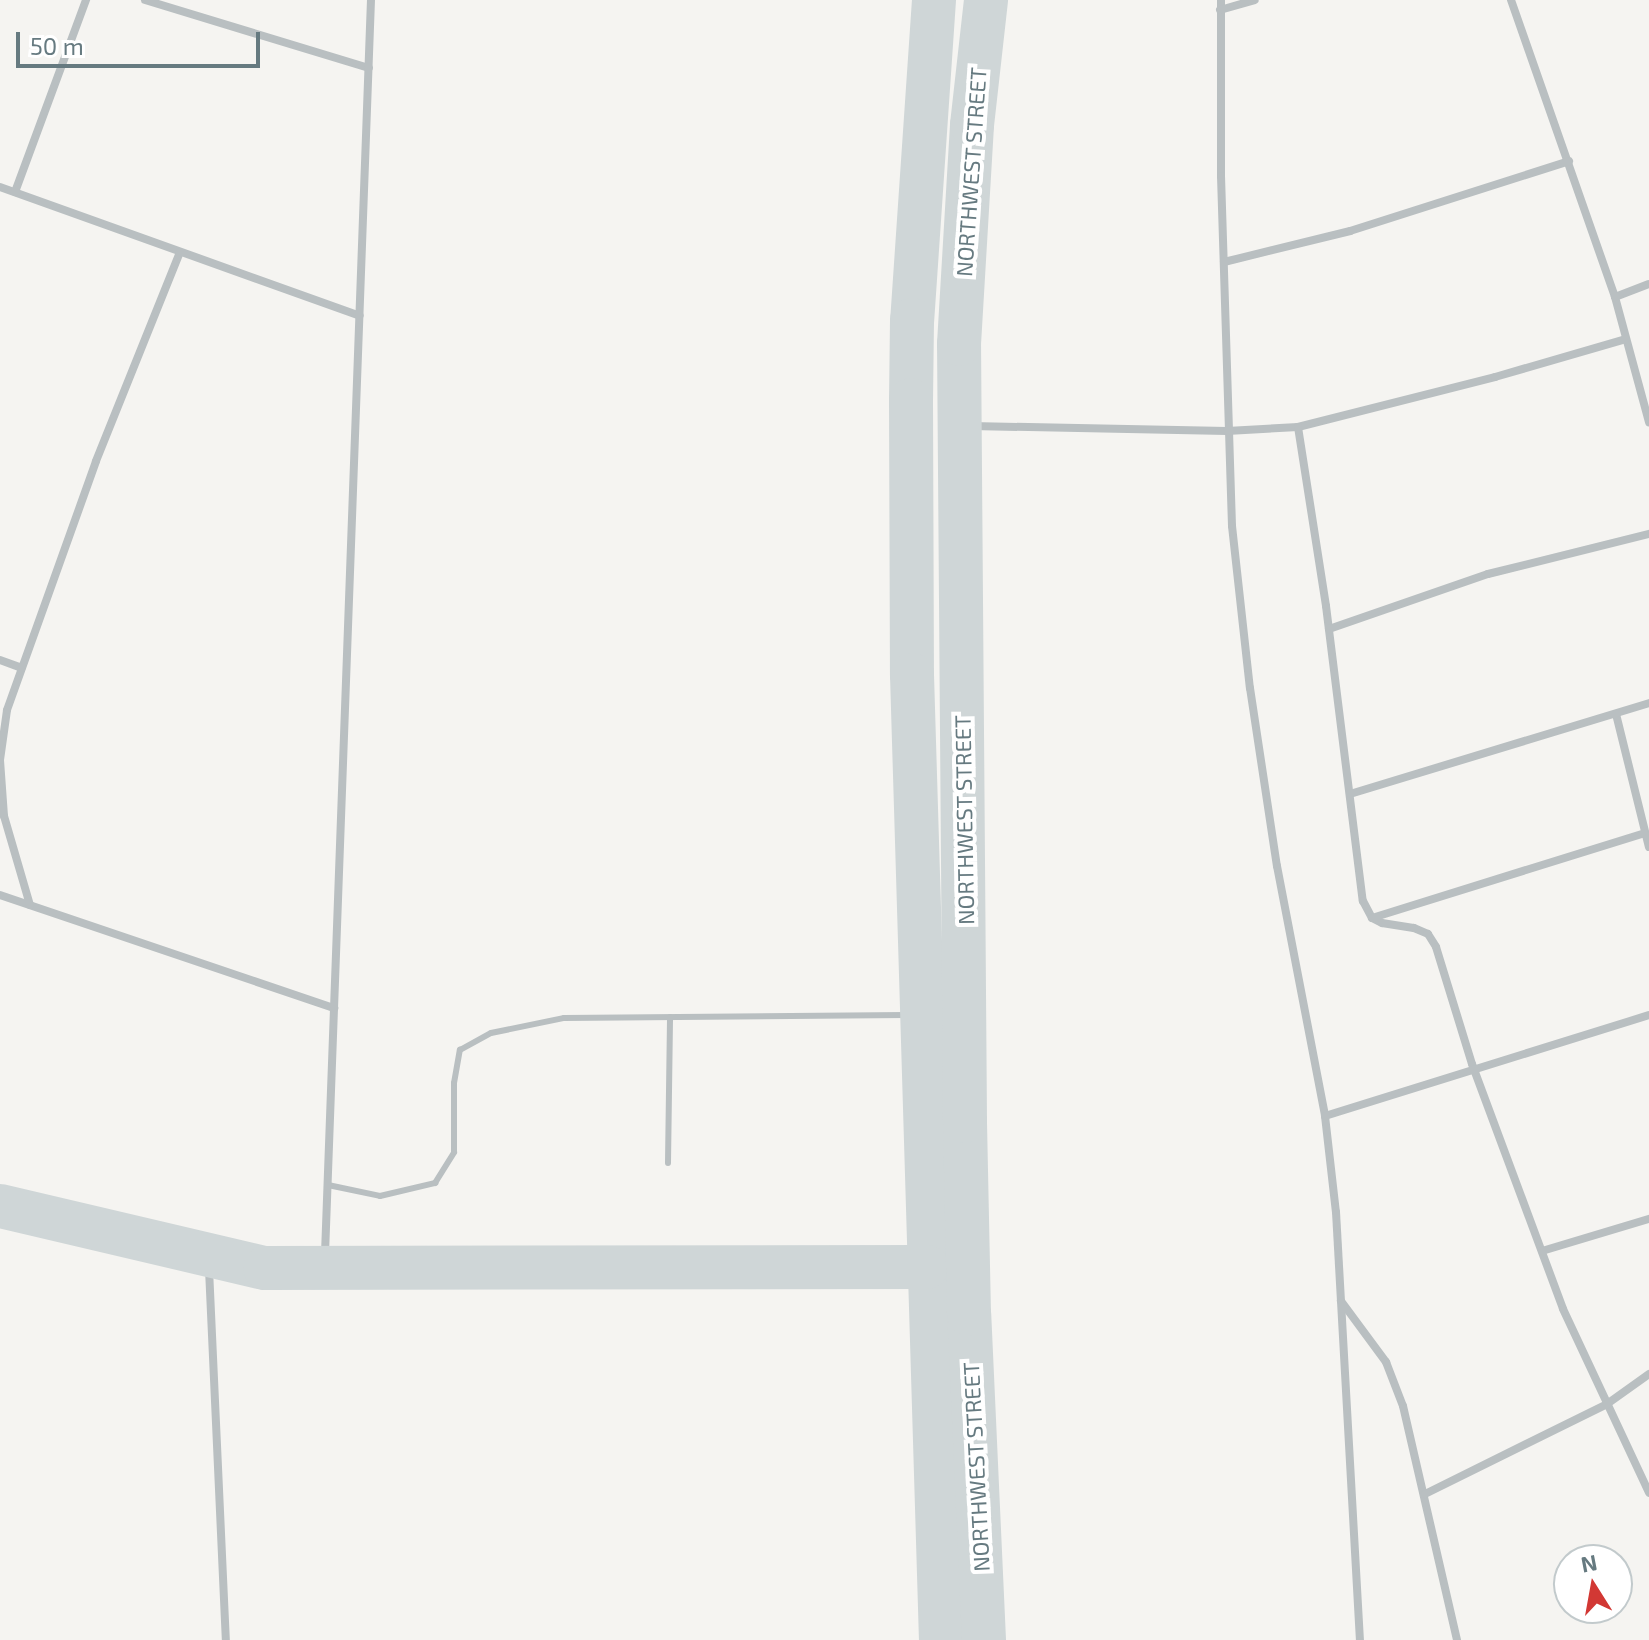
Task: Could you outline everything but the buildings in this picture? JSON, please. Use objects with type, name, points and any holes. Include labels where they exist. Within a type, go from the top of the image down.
[{"type":"main road","name":"NORTHWEST STREET","points":[[934,0],[912,320],[912,659],[927,1267],[941,1640]]},
{"type":"main road","name":"NORTHWEST STREET","points":[[984,1640],[969,1314],[965,1121],[959,425],[965,233],[986,0]]},
{"type":"main road","points":[[0,1206],[265,1268],[927,1267]]},
{"type":"street","points":[[15,192],[86,0]]},
{"type":"street","points":[[145,0],[369,68]]},
{"type":"street","points":[[325,1267],[371,0]]},
{"type":"street","points":[[1255,0],[1221,5],[1227,431],[1232,526],[1250,688],[1277,866],[1325,1116],[1341,1300],[1360,1640]]},
{"type":"street","points":[[1511,0],[1615,297],[1649,422]]},
{"type":"street","points":[[1224,262],[1350,231],[1569,161]]},
{"type":"street","points":[[0,187],[360,316]]},
{"type":"street","points":[[30,905],[4,816],[0,760],[7,710],[96,461],[180,252]]},
{"type":"street","points":[[1615,297],[1649,284]]},
{"type":"street","points":[[959,425],[1227,431],[1298,427],[1495,377],[1626,339]]},
{"type":"street","points":[[1298,427],[1329,629],[1363,901],[1372,918],[1428,934],[1436,947],[1475,1070],[1563,1309],[1649,1493]]},
{"type":"street","points":[[1329,629],[1488,574],[1649,534]]},
{"type":"street","points":[[0,660],[22,668]]},
{"type":"street","points":[[1350,794],[1649,703]]},
{"type":"street","points":[[1616,714],[1649,847]]},
{"type":"street","points":[[1372,918],[1645,833]]},
{"type":"street","points":[[0,895],[334,1008]]},
{"type":"street","points":[[1325,1116],[1649,1015]]},
{"type":"street","points":[[1542,1251],[1649,1219]]},
{"type":"street","points":[[209,1254],[226,1640]]},
{"type":"street","points":[[1341,1300],[1386,1362],[1403,1406],[1457,1640]]},
{"type":"street","points":[[1425,1494],[1607,1404],[1649,1374]]},
{"type":"lane","points":[[328,1185],[380,1196],[435,1183],[454,1152],[454,1083],[460,1050],[491,1033],[564,1018],[921,1015]]},
{"type":"lane","points":[[668,1163],[670,1017]]}]
